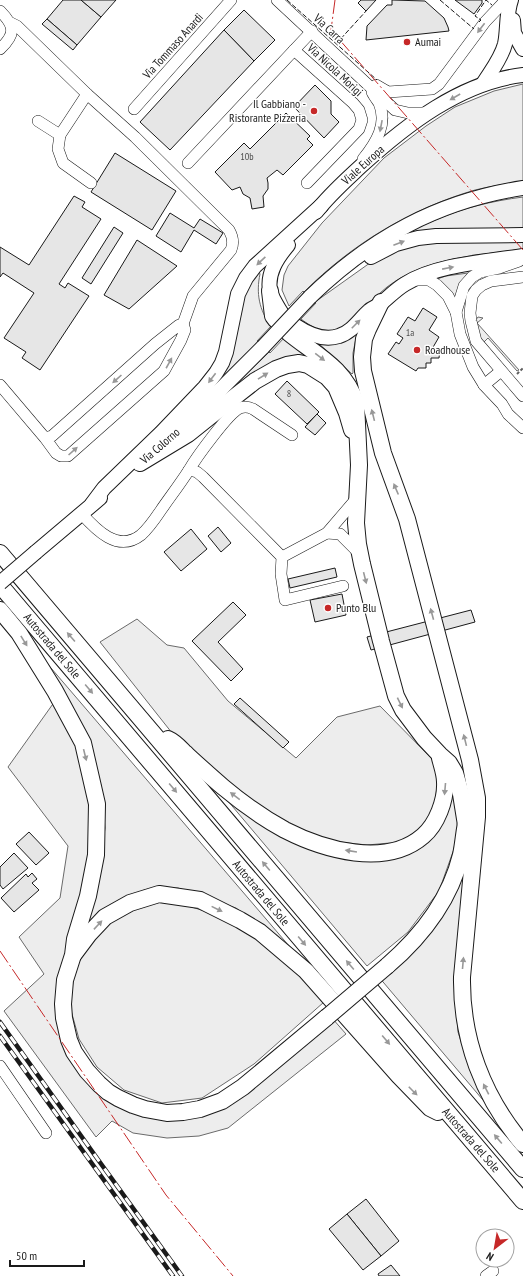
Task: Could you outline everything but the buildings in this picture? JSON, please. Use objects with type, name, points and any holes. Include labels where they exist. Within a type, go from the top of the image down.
[{"type":"highway","points":[[270,291],[274,316],[279,317]]},
{"type":"highway","points":[[381,302],[364,339],[362,357],[364,378],[384,457],[407,519],[470,760],[477,798],[477,817],[463,965],[463,1011],[470,1046],[481,1077],[503,1118],[523,1144]]},
{"type":"highway","points":[[151,730],[171,741],[222,787],[272,822],[308,840],[333,848],[360,853],[385,853],[395,850],[412,844],[429,830],[439,813],[446,787],[440,757],[408,717],[396,696],[360,554],[356,523],[359,456],[356,403],[351,389],[338,371],[292,329]]},
{"type":"highway","points":[[140,463],[188,434],[266,374],[287,365],[299,363],[308,365],[327,377],[336,387],[347,413],[359,456]]},
{"type":"highway","name":"Autostrada del Sole","points":[[0,553],[523,1169]]},
{"type":"highway","name":"Autostrada del Sole","points":[[0,584],[523,1201]]},
{"type":"highway","points":[[0,610],[19,633],[55,691],[83,743],[97,804],[96,856],[88,896],[65,980],[63,1004],[65,1026],[71,1046],[87,1071],[103,1088],[122,1100],[145,1109],[167,1113],[184,1112],[207,1107],[222,1101],[250,1083],[387,966],[417,937],[429,923],[451,884],[463,844],[473,778]]},
{"type":"highway","points":[[436,751],[449,763],[458,780],[462,794],[466,825]]},
{"type":"highway","points":[[73,955],[89,934],[105,917],[130,903],[159,894],[200,900],[260,932],[300,966],[399,1076],[430,1108],[454,1120]]},
{"type":"main road","points":[[519,0],[513,16],[513,28],[516,39],[523,49]]},
{"type":"main road","points":[[483,84],[504,48],[509,8],[504,1]]},
{"type":"main road","name":"Viale Europa","points":[[270,291],[271,274],[277,260],[288,245],[304,228],[321,206],[348,178],[391,140],[429,113],[461,93],[503,78],[523,75]]},
{"type":"main road","points":[[313,294],[338,271],[360,254],[409,223],[471,199],[523,188]]},
{"type":"main road","points":[[92,504],[104,488],[161,433],[213,378],[224,358],[236,300],[246,278],[255,266],[321,206]]},
{"type":"main road","points":[[313,294],[334,283],[360,264],[380,252],[404,241],[427,236],[523,235]]},
{"type":"main road","points":[[292,329],[322,337],[332,338],[340,336],[349,330],[368,311],[411,280],[430,272],[444,269],[523,256]]},
{"type":"main road","name":"Via Colorno","points":[[0,584],[198,412],[313,294]]},
{"type":"street","name":"Via Tommaso Anardi","points":[[134,109],[231,0]]},
{"type":"street","name":"Via Carra","points":[[278,0],[363,78],[395,110],[408,113],[429,113]]},
{"type":"street","points":[[363,78],[388,92],[432,88],[439,84],[485,22],[504,1]]},
{"type":"street","points":[[0,11],[87,94],[135,137],[229,230],[232,235],[233,245],[231,250],[193,296],[183,324],[185,330],[182,340],[164,371],[68,456],[61,456],[56,453],[0,385]]},
{"type":"street","points":[[0,49],[9,40],[12,31],[11,23]]},
{"type":"street","name":"Via Nicola Morigi","points":[[188,163],[312,31]]},
{"type":"street","points":[[9,40],[32,42]]},
{"type":"street","name":"Via Nicola Morigi","points":[[294,50],[353,103],[359,110],[362,120],[358,129],[307,183]]},
{"type":"street","name":"Via Carra","points":[[348,178],[366,156],[381,130],[383,118],[379,103],[363,78]]},
{"type":"street","points":[[87,94],[60,135],[58,149],[63,163],[91,183]]},
{"type":"street","points":[[38,121],[60,135]]},
{"type":"street","points":[[456,312],[464,286],[472,277],[480,272],[499,268],[523,260]]},
{"type":"street","points":[[523,277],[491,281],[484,284],[474,292],[471,300],[470,316],[475,339],[523,396]]},
{"type":"street","points":[[411,280],[429,280],[448,296],[456,312],[460,334],[473,367],[484,385],[523,428]]},
{"type":"street","points":[[45,438],[52,436],[155,344],[183,324]]},
{"type":"street","points":[[484,385],[501,370]]},
{"type":"street","points":[[500,403],[523,416]]},
{"type":"street","points":[[81,513],[94,528],[106,536],[121,541],[131,540],[141,535],[150,526],[198,455],[234,412],[242,407],[257,411],[292,435]]},
{"type":"street","points":[[189,470],[197,472],[282,557],[281,574],[285,600],[343,586]]},
{"type":"street","points":[[282,557],[327,533],[357,498]]},
{"type":"street","points":[[327,533],[340,534],[360,554]]},
{"type":"street","points":[[0,1066],[46,1134]]},
{"type":"shaded area","points":[[523,84],[523,181],[475,190],[428,207],[405,218],[383,230],[342,258],[304,292],[303,291],[289,306],[282,290],[284,275],[288,266],[322,223],[384,158],[426,126],[455,107],[494,91]]},
{"type":"shaded area","points":[[523,197],[523,231],[413,231],[444,216],[466,209]]},
{"type":"shaded area","points":[[523,240],[523,249],[452,259],[418,269],[387,287],[356,316],[347,327],[338,331],[327,332],[316,328],[301,319],[316,303],[315,302],[374,260],[414,243]]},
{"type":"shaded area","points":[[259,272],[258,288],[261,308],[271,326],[257,341],[258,342],[213,388],[250,282]]},
{"type":"shaded area","points":[[468,273],[459,286],[455,298],[437,279],[446,276]]},
{"type":"shaded area","points":[[478,317],[483,318],[477,323],[519,370],[517,371],[488,338],[483,343],[475,321]]},
{"type":"shaded area","points":[[357,333],[353,353],[352,374],[317,342]]},
{"type":"shaded area","points":[[284,338],[319,365],[307,361],[220,400],[269,352],[270,353]]},
{"type":"shaded area","points":[[137,619],[167,645],[184,648],[228,701],[296,758],[337,717],[380,706],[436,763],[439,778],[437,802],[425,825],[401,842],[367,845],[330,841],[287,823],[243,795],[176,738],[100,642]]},
{"type":"shaded area","points":[[39,654],[290,947],[236,908],[178,888],[144,890],[86,927],[99,871],[105,828],[101,785]]},
{"type":"shaded area","points":[[55,701],[79,747],[92,797],[92,853],[76,924],[67,1044],[120,1103],[206,1112],[332,1018],[346,1034],[228,1128],[199,1136],[167,1138],[133,1133],[112,1121],[96,1137],[4,1011],[44,974],[19,937],[60,898],[68,846],[8,767]]},
{"type":"shaded area","points":[[211,781],[294,839],[387,856],[439,823],[453,795],[459,818],[454,849],[439,891],[408,932],[367,966]]},
{"type":"shaded area","points":[[470,841],[455,988],[458,1032],[472,1075],[488,1106],[378,976],[414,945]]},
{"type":"shaded area","points":[[168,900],[228,918],[281,956],[324,1002],[254,1064],[202,1098],[162,1103],[124,1090],[97,1067],[79,1039],[70,1007],[74,972],[91,939],[121,912]]},
{"type":"railway","points":[[0,1022],[182,1276]]},
{"type":"railway","points":[[0,1036],[173,1276]]},
{"type":"fence","points":[[287,0],[377,80]]},
{"type":"fence","points":[[440,0],[474,29]]},
{"type":"fence","points":[[479,22],[481,20],[475,16],[486,0],[492,5]]},
{"type":"fence","points":[[336,44],[367,10]]},
{"type":"power","points":[[335,0],[331,30],[523,250]]},
{"type":"power","points":[[0,951],[166,1195],[233,1276]]},
{"type":"place","name":"Aumai","points":[[407,42]]},
{"type":"place","name":"Il Gabbiano - Ristorante Pizzeria","points":[[314,111]]},
{"type":"place","name":"Roadhouse","points":[[417,350]]},
{"type":"place","name":"Punto Blu","points":[[328,608]]}]
